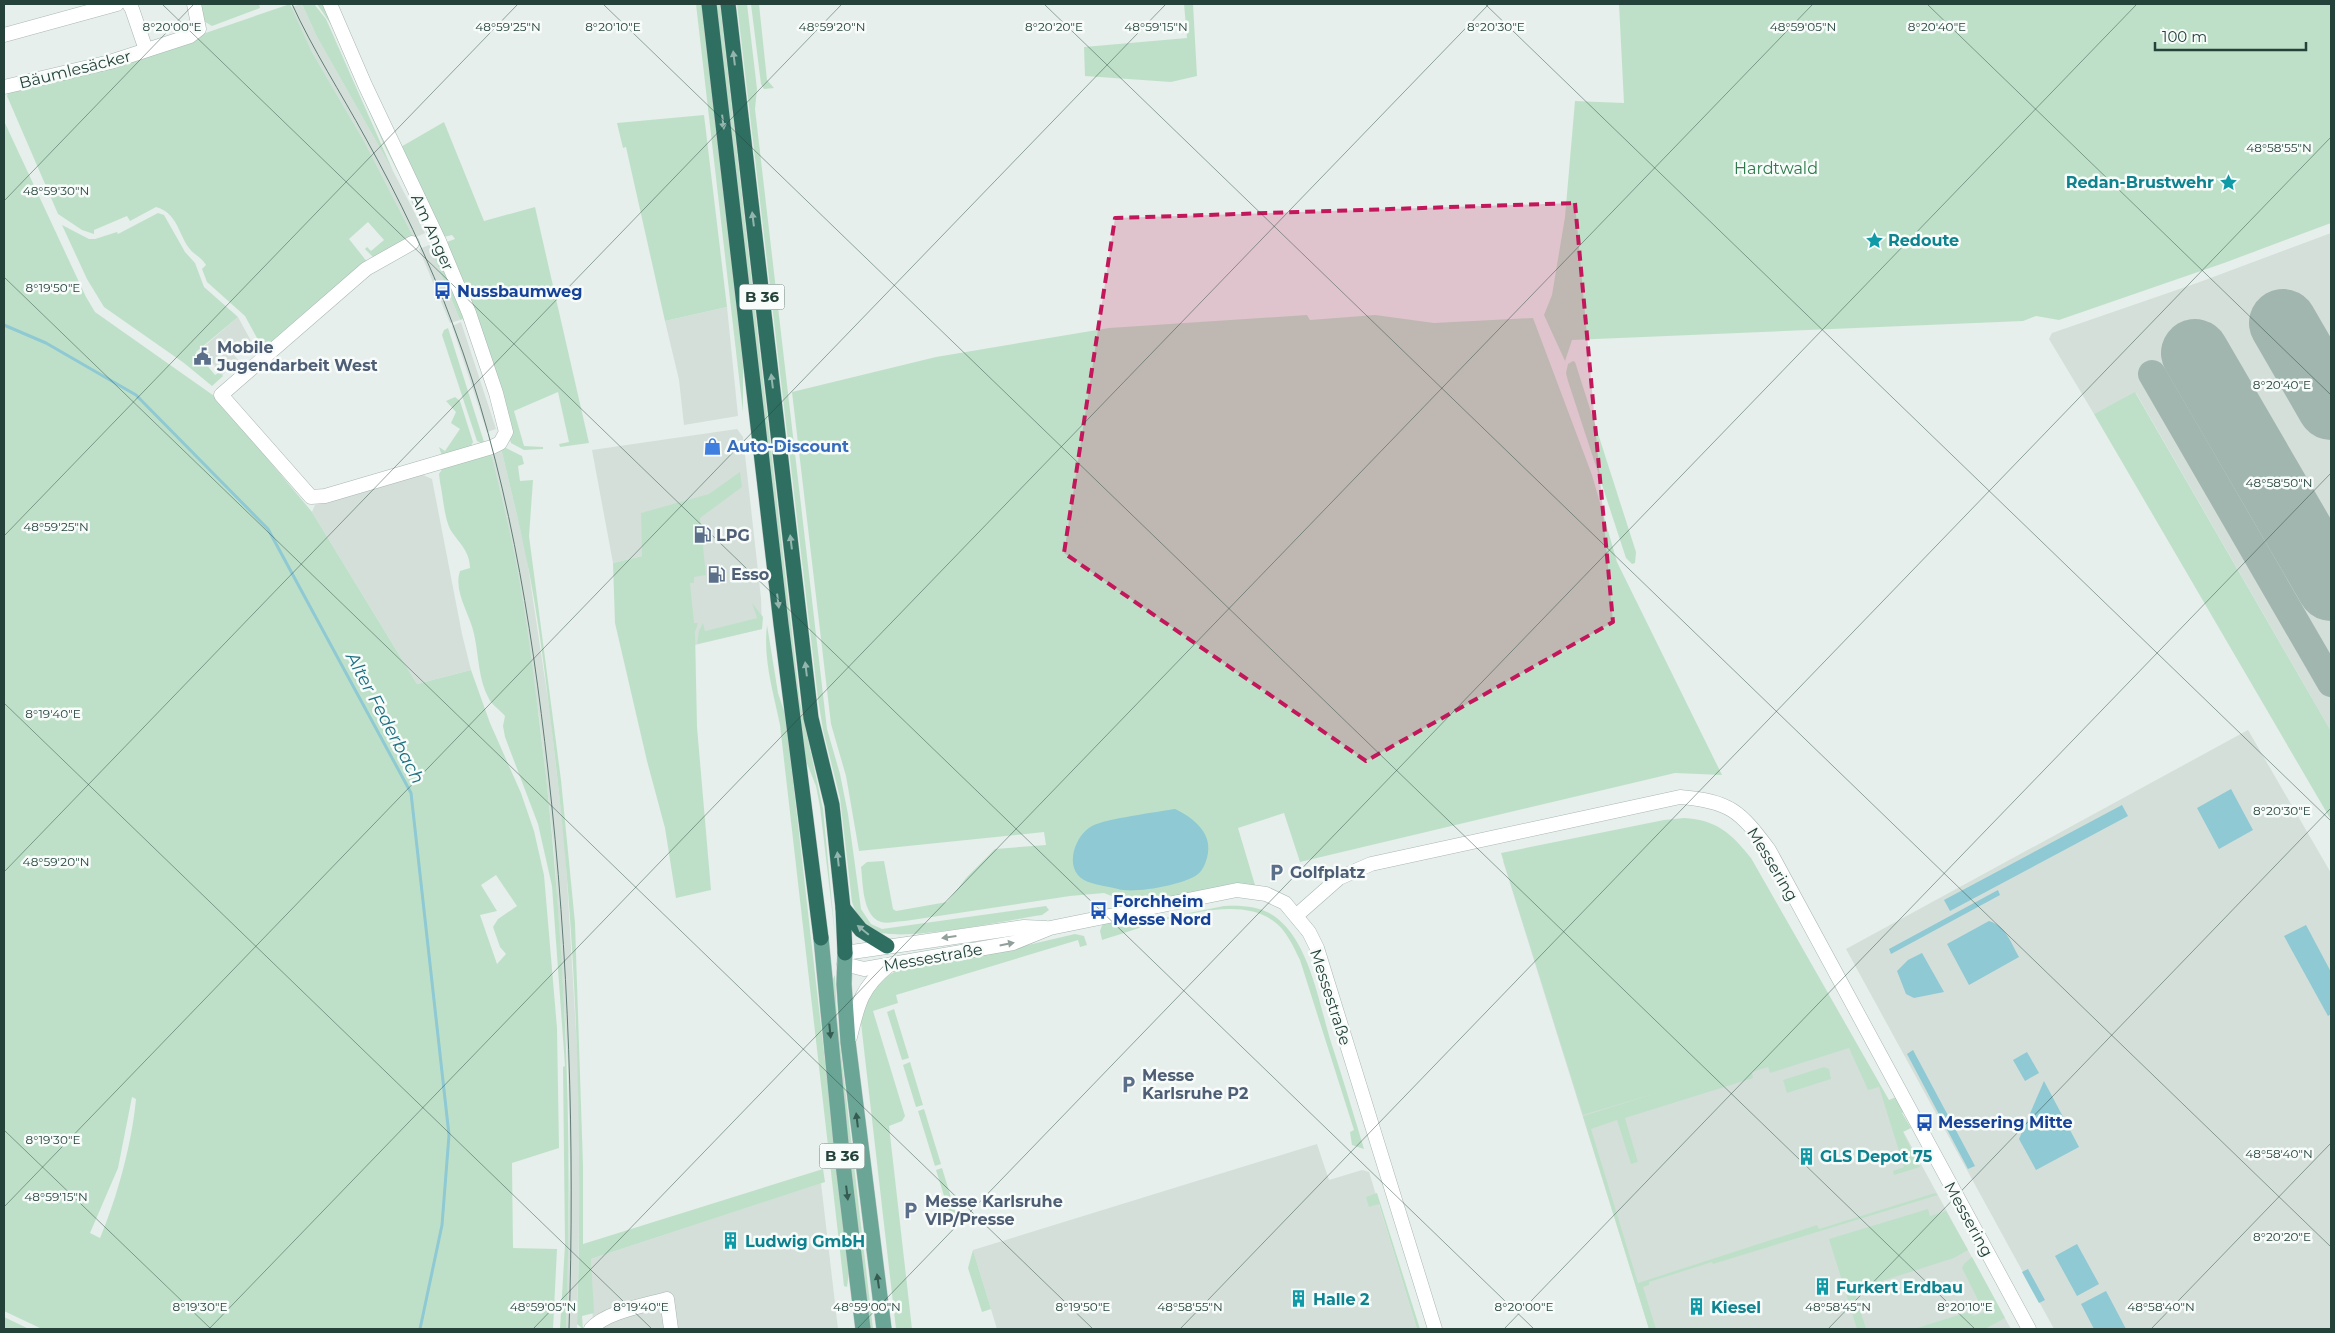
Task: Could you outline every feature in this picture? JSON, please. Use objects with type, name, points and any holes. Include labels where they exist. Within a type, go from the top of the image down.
[{"type":"highway","name":"B 36","points":[[709,4],[781,624],[821,938]]},
{"type":"highway","name":"B 36","points":[[728,4],[811,718],[832,805],[843,908],[841,958]]},
{"type":"highway","points":[[843,908],[861,930],[888,946]]},
{"type":"main road","points":[[821,938],[841,958],[830,965],[825,983]]},
{"type":"main road","name":"B 36","points":[[821,938],[863,1329]]},
{"type":"main road","name":"B 36","points":[[841,958],[848,1042],[884,1329]]},
{"type":"street","points":[[4,35],[117,4]]},
{"type":"street","name":"Bäumlesäcker","points":[[128,4],[132,9],[146,50]]},
{"type":"street","name":"Bäumlesäcker","points":[[4,87],[73,73],[195,33],[199,24],[194,4]]},
{"type":"street","name":"Am Anger","points":[[330,4],[364,85],[439,241],[469,313],[496,393],[505,426],[505,436],[500,443],[478,451],[325,496],[311,497],[221,395],[366,270],[412,244]]},
{"type":"street","name":"Messering","points":[[1296,915],[1339,878],[1352,871],[1394,859],[1472,844],[1680,797],[1708,800],[1737,812],[1748,821],[1769,850],[2029,1329]]},
{"type":"street","name":"Messestraße","points":[[841,958],[864,969],[890,965],[1013,943],[1050,928],[1237,890],[1266,894],[1284,903],[1309,932],[1317,948],[1435,1329]]},
{"type":"street","name":"Messestraße","points":[[841,958],[888,946],[1024,928],[1050,928]]},
{"type":"street","points":[[848,1042],[861,994],[874,977],[890,965]]},
{"type":"street","points":[[592,1328],[612,1316],[667,1298],[671,1329]]},
{"type":"highlighted area","points":[[1575,203],[1613,622],[1366,761],[1064,553],[1115,218]]},
{"type":"shaded area","points":[[302,4],[317,37],[393,171],[425,233],[414,238],[364,141],[312,52],[291,7]]},
{"type":"shaded area","points":[[2331,233],[2331,731],[2136,393],[2094,414],[2049,339],[2052,333],[2197,283]]},
{"type":"shaded area","points":[[429,245],[460,320],[450,323],[419,249]]},
{"type":"shaded area","points":[[727,307],[738,416],[684,425],[679,380],[665,321]]},
{"type":"shaded area","points":[[238,317],[251,341],[234,355],[239,361],[222,375],[201,349]]},
{"type":"shaded area","points":[[461,322],[496,429],[487,432],[452,326]]},
{"type":"shaded area","points":[[737,429],[743,437],[761,598],[762,629],[695,645],[695,632],[669,507],[659,510],[642,556],[613,563],[592,450]]},
{"type":"shaded area","points":[[501,448],[526,553],[550,713],[565,846],[578,1065],[580,1165],[577,1329],[566,1329],[570,1165],[568,1066],[554,849],[539,715],[491,453]]},
{"type":"shaded area","points":[[419,473],[432,479],[462,634],[471,670],[417,684],[312,512],[315,505]]},
{"type":"shaded area","points":[[2248,730],[2331,873],[2331,1329],[2054,1329],[1846,949]]},
{"type":"shaded area","points":[[1697,821],[1843,1034],[1849,1032],[2011,1329],[1649,1329],[1503,861]]},
{"type":"shaded area","points":[[1317,1144],[1329,1180],[1362,1170],[1369,1172],[1417,1329],[997,1329],[973,1250]]},
{"type":"shaded area","points":[[821,1183],[838,1329],[593,1329],[591,1259]]},
{"type":"green space","points":[[196,4],[259,4],[260,8],[212,26],[202,20]]},
{"type":"green space","points":[[290,4],[312,52],[364,141],[414,238],[374,258],[365,249],[367,247],[371,251],[384,240],[368,222],[349,239],[368,263],[263,349],[245,316],[207,282],[202,269],[206,265],[189,249],[175,222],[164,210],[156,207],[130,221],[127,216],[94,230],[94,234],[82,230],[58,214],[7,96],[8,93],[80,76]]},
{"type":"green space","points":[[302,4],[314,4],[326,19],[393,171],[317,37]]},
{"type":"green space","points":[[317,4],[325,4],[424,223],[384,145],[332,26]]},
{"type":"green space","points":[[696,4],[703,4],[743,351],[743,412]]},
{"type":"green space","points":[[715,4],[720,4],[800,702],[823,809],[835,935],[820,807],[816,786],[804,756]]},
{"type":"green space","points":[[737,4],[747,4],[757,89],[755,109],[827,729],[840,774],[848,814],[861,909],[871,924],[882,929],[1046,906],[1049,910],[1042,915],[931,933],[889,934],[875,931],[867,926],[858,915],[852,902],[840,798],[823,730],[818,699]]},
{"type":"green space","points":[[751,4],[759,4],[767,80],[774,88],[764,89],[761,84]]},
{"type":"green space","points":[[1184,4],[1193,4],[1197,76],[1171,82],[1085,76],[1084,47],[1187,38]]},
{"type":"green space","name":"Hardtwald","points":[[1619,4],[2331,4],[2331,223],[2224,263],[2059,320],[2036,316],[2023,321],[1572,340],[1565,361],[1544,315],[1552,295],[1565,217],[1575,101],[1624,103]]},
{"type":"green space","points":[[704,115],[727,307],[665,321],[626,147],[623,148],[617,123]]},
{"type":"green space","points":[[4,121],[86,297],[95,312],[217,398],[312,512],[417,684],[471,670],[490,723],[521,793],[534,831],[544,875],[557,1028],[559,1148],[512,1163],[513,1248],[557,1249],[553,1329],[42,1329],[4,1311]],"holes":[[[496,875],[517,906],[498,919],[493,927],[500,947],[506,954],[497,964],[480,915],[497,911],[481,885]],[[132,1097],[136,1099],[127,1152],[118,1188],[100,1238],[90,1233],[118,1168]]]},
{"type":"green space","points":[[444,122],[484,221],[535,207],[589,443],[560,447],[559,444],[569,442],[558,392],[514,411],[524,446],[543,447],[543,449],[524,450],[511,443],[444,243],[455,239],[452,235],[444,237],[399,148]]},
{"type":"green space","points":[[158,213],[164,215],[185,252],[195,263],[204,287],[238,317],[196,352],[215,375],[220,372],[223,376],[212,386],[184,363],[104,307],[87,279],[62,225],[89,239],[95,239],[117,232],[118,234]]},
{"type":"green space","points":[[433,244],[452,282],[475,350],[463,319],[460,320],[429,245]]},
{"type":"green space","points":[[1307,315],[1310,320],[1375,315],[1434,323],[1533,318],[1592,475],[1617,562],[1722,775],[1675,773],[1300,862],[1284,813],[1238,828],[1255,885],[1229,885],[1118,907],[1114,897],[1104,893],[1070,896],[889,923],[883,923],[875,919],[867,906],[863,889],[861,867],[867,862],[884,861],[893,909],[896,911],[947,902],[967,877],[995,849],[1046,845],[1044,832],[859,851],[846,776],[831,724],[792,392],[936,357],[1109,328]]},
{"type":"green space","points":[[448,328],[484,442],[481,443],[477,441],[442,335],[444,330]]},
{"type":"green space","points":[[1573,361],[1575,362],[1636,552],[1635,563],[1632,564],[1626,558],[1568,381],[1566,373],[1568,364]]},
{"type":"green space","points":[[2135,392],[2331,731],[2331,820],[2094,414]]},
{"type":"green space","points":[[455,397],[460,401],[473,442],[471,446],[442,456],[439,447],[445,451],[460,429],[451,423],[456,412],[446,401]]},
{"type":"green space","points":[[504,447],[522,456],[524,464],[518,466],[520,481],[533,480],[529,536],[561,780],[575,923],[583,1166],[583,1244],[823,1169],[825,1182],[591,1259],[594,1313],[582,1316],[583,1329],[577,1324],[579,1180],[576,1036],[573,964],[562,821],[538,625],[530,576],[501,448]]},
{"type":"green space","points":[[491,453],[512,544],[524,611],[546,776],[559,914],[568,1121],[569,1190],[566,1329],[560,1329],[565,1245],[563,1067],[565,1066],[552,886],[538,824],[505,737],[503,726],[505,716],[490,701],[483,684],[474,634],[460,595],[458,579],[460,571],[470,568],[468,557],[448,524],[439,474],[443,468]]},
{"type":"green space","points":[[740,472],[742,487],[700,518],[706,575],[694,577],[694,583],[690,583],[694,623],[698,623],[695,632],[697,727],[711,890],[676,898],[665,828],[647,761],[615,623],[613,563],[642,556],[641,513],[709,494]]},
{"type":"green space","points":[[752,603],[763,617],[762,629],[697,644],[699,631],[703,623],[705,631],[757,618]]},
{"type":"green space","points":[[767,625],[778,693],[785,714],[791,763],[849,1272],[847,1287],[844,1286],[780,725],[766,650]]},
{"type":"green space","points":[[1696,819],[1722,829],[1737,841],[1751,858],[1889,1100],[1896,1097],[1904,1112],[1902,1113],[1911,1128],[1903,1132],[1920,1167],[1894,1175],[1893,1171],[1904,1167],[1879,1087],[1868,1090],[1849,1048],[1770,1073],[1768,1067],[1752,1072],[1753,1078],[1625,1118],[1638,1162],[1631,1164],[1617,1120],[1591,1129],[1638,1283],[1817,1225],[1819,1229],[1935,1193],[1938,1195],[1649,1282],[1649,1285],[1643,1287],[1656,1329],[1649,1329],[1583,1116],[1660,1092],[1583,1115],[1501,853],[1664,820]]},
{"type":"green space","points":[[1224,906],[1245,906],[1266,911],[1289,930],[1298,943],[1312,974],[1364,1149],[1352,1145],[1350,1132],[1354,1130],[1300,960],[1289,938],[1272,920],[1255,912],[1234,909],[1212,910],[1164,920],[1102,940],[1100,931],[1102,925],[1112,921],[1119,927]]},
{"type":"green space","points":[[1075,934],[1084,936],[1087,945],[1080,947],[1078,940],[896,995],[898,1003],[873,1011],[905,1116],[902,1121],[889,1126],[912,1329],[896,1329],[861,1023],[867,997],[878,983],[901,969],[1015,948]]},
{"type":"green space","points":[[835,975],[837,1018],[873,1329],[868,1329],[831,983]]},
{"type":"green space","points":[[894,1009],[909,1058],[902,1060],[887,1012]]},
{"type":"green space","points":[[910,1062],[923,1105],[916,1107],[903,1065]]},
{"type":"green space","points":[[1824,1067],[1829,1069],[1831,1079],[1787,1093],[1783,1080]]},
{"type":"green space","points":[[924,1109],[941,1164],[935,1166],[918,1111]]},
{"type":"green space","points":[[942,1168],[956,1214],[950,1215],[936,1170]]},
{"type":"green space","points":[[1377,1193],[1420,1329],[1417,1329],[1379,1204],[1369,1207],[1366,1197]]},
{"type":"green space","points":[[1928,1209],[1930,1216],[1946,1211],[1968,1250],[1954,1258],[1854,1290],[1866,1329],[1857,1329],[1829,1239]]},
{"type":"green space","points":[[973,1250],[991,1309],[982,1312],[968,1268]]},
{"type":"green space","points":[[1972,1257],[2005,1318],[1985,1329],[1914,1329],[1971,1311],[1973,1316],[1984,1312],[1962,1268]]},
{"type":"green space","points":[[4,1317],[29,1329],[4,1329]]},
{"type":"water","points":[[2231,789],[2253,830],[2219,849],[2197,808]]},
{"type":"water","points":[[2122,805],[2128,816],[1950,911],[1944,900]]},
{"type":"water","points":[[1175,809],[1195,822],[1201,828],[1208,841],[1207,858],[1203,869],[1198,874],[1171,885],[1135,890],[1125,890],[1092,883],[1078,875],[1074,868],[1074,852],[1076,844],[1086,830],[1098,823],[1119,818]]},
{"type":"water","points":[[1998,890],[2000,895],[1891,954],[1889,949]]},
{"type":"water","points":[[1989,921],[1995,923],[2004,931],[2019,957],[1969,985],[1947,944]]},
{"type":"water","points":[[2306,925],[2331,972],[2331,1014],[2328,1016],[2284,936]]},
{"type":"water","points":[[1922,953],[1944,992],[1914,998],[1906,994],[1897,971],[1908,960]]},
{"type":"water","points":[[1913,1050],[1975,1166],[1968,1169],[1907,1054]]},
{"type":"water","points":[[2027,1052],[2039,1073],[2025,1081],[2013,1060]]},
{"type":"water","points":[[2044,1081],[2079,1147],[2036,1170],[2019,1139]]},
{"type":"water","points":[[2077,1244],[2099,1284],[2077,1296],[2055,1256]]},
{"type":"water","points":[[2028,1269],[2045,1300],[2039,1303],[2022,1272]]},
{"type":"water","points":[[2106,1291],[2126,1329],[2094,1329],[2081,1304]]},
{"type":"waterway","name":"Alter Federbach","points":[[4,325],[46,343],[136,395],[268,529],[411,793],[449,1135],[442,1225],[420,1329]]},
{"type":"taxiway","points":[[2152,374],[2331,683]]},
{"type":"runway","points":[[2283,323],[2331,406]]},
{"type":"runway","points":[[2195,353],[2331,587]]},
{"type":"tram line","points":[[292,4],[318,55],[390,183],[434,277],[472,379],[488,434],[514,544],[534,657],[548,770],[561,910],[571,1119],[569,1329]]},
{"type":"place","name":"Redan-Brustwehr","points":[[2228,182]]},
{"type":"place","name":"Redoute","points":[[1874,240]]},
{"type":"place","name":"Nussbaumweg","points":[[443,291]]},
{"type":"place","name":"Mobile Jugendarbeit West","points":[[203,356]]},
{"type":"place","name":"Auto-Discount","points":[[713,446]]},
{"type":"place","name":"LPG","points":[[702,535]]},
{"type":"place","name":"Esso","points":[[717,574]]},
{"type":"place","name":"Golfplatz","points":[[1276,872]]},
{"type":"place","name":"Forchheim Messe Nord","points":[[1099,910]]},
{"type":"place","name":"Messe Karlsruhe P2","points":[[1128,1084]]},
{"type":"place","name":"Messering Mitte","points":[[1924,1122]]},
{"type":"place","name":"GLS Depot 75","points":[[1806,1156]]},
{"type":"place","name":"Messe Karlsruhe VIP/Presse","points":[[911,1210]]},
{"type":"place","name":"Ludwig GmbH","points":[[731,1241]]},
{"type":"place","name":"Furkert Erdbau","points":[[1822,1287]]},
{"type":"place","name":"Halle 2","points":[[1299,1299]]},
{"type":"place","name":"Kiesel","points":[[1697,1307]]}]
